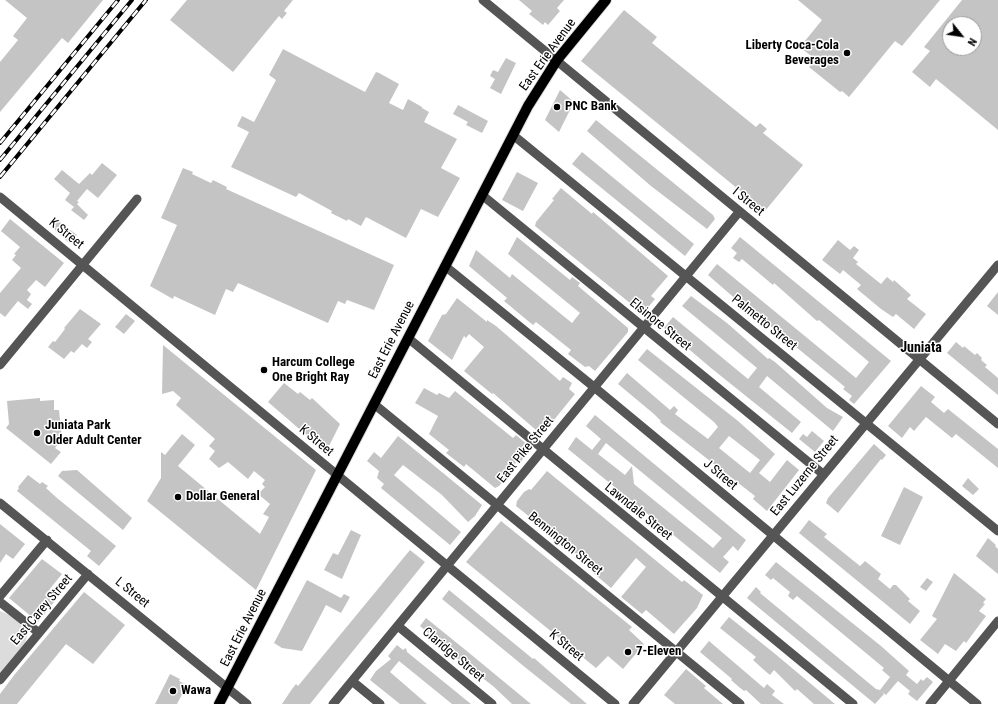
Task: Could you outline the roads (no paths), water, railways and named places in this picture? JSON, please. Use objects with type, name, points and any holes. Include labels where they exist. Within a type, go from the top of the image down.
[{"type":"main road","name":"East Erie Avenue","points":[[219,704],[538,88],[557,60],[606,0]]},
{"type":"street","name":"I Street","points":[[482,0],[557,60],[739,212],[920,358],[998,424]]},
{"type":"street","name":"Palmetto Street","points":[[513,135],[998,531]]},
{"type":"street","name":"Elsinore Street","points":[[482,195],[823,474]]},
{"type":"street","name":"K Street","points":[[0,197],[615,704]]},
{"type":"street","points":[[0,365],[138,199]]},
{"type":"street","name":"East Pike Street","points":[[333,704],[739,212]]},
{"type":"street","name":"East Luzerne Street","points":[[632,704],[774,536],[823,474],[998,265]]},
{"type":"street","name":"J Street","points":[[445,266],[594,387],[977,704]]},
{"type":"street","name":"Lawndale Street","points":[[408,338],[853,704]]},
{"type":"street","name":"Bennington Street","points":[[374,404],[740,704]]},
{"type":"street","name":"L Street","points":[[0,503],[247,704]]},
{"type":"street","points":[[0,596],[47,540]]},
{"type":"street","name":"East Carey Street","points":[[0,680],[88,574]]},
{"type":"street","points":[[0,602],[39,633]]},
{"type":"street","points":[[930,704],[998,621]]},
{"type":"street","name":"Claridge Street","points":[[398,626],[492,704]]},
{"type":"street","points":[[352,681],[380,704]]},
{"type":"railway","points":[[0,143],[118,0]]},
{"type":"railway","points":[[0,160],[132,0]]},
{"type":"railway","points":[[0,177],[146,0]]},
{"type":"place","name":"Liberty Coca-Cola Beverages","points":[[847,53]]},
{"type":"place","name":"PNC Bank","points":[[557,107]]},
{"type":"place","name":"Harcum College One Bright Ray","points":[[264,370]]},
{"type":"place","name":"Juniata Park Older Adult Center","points":[[37,433]]},
{"type":"place","name":"Dollar General","points":[[178,497]]},
{"type":"place","name":"7-Eleven","points":[[628,652]]},
{"type":"place","name":"Wawa","points":[[173,691]]},
{"type":"district","name":"Juniata","points":[[921,348]]}]
